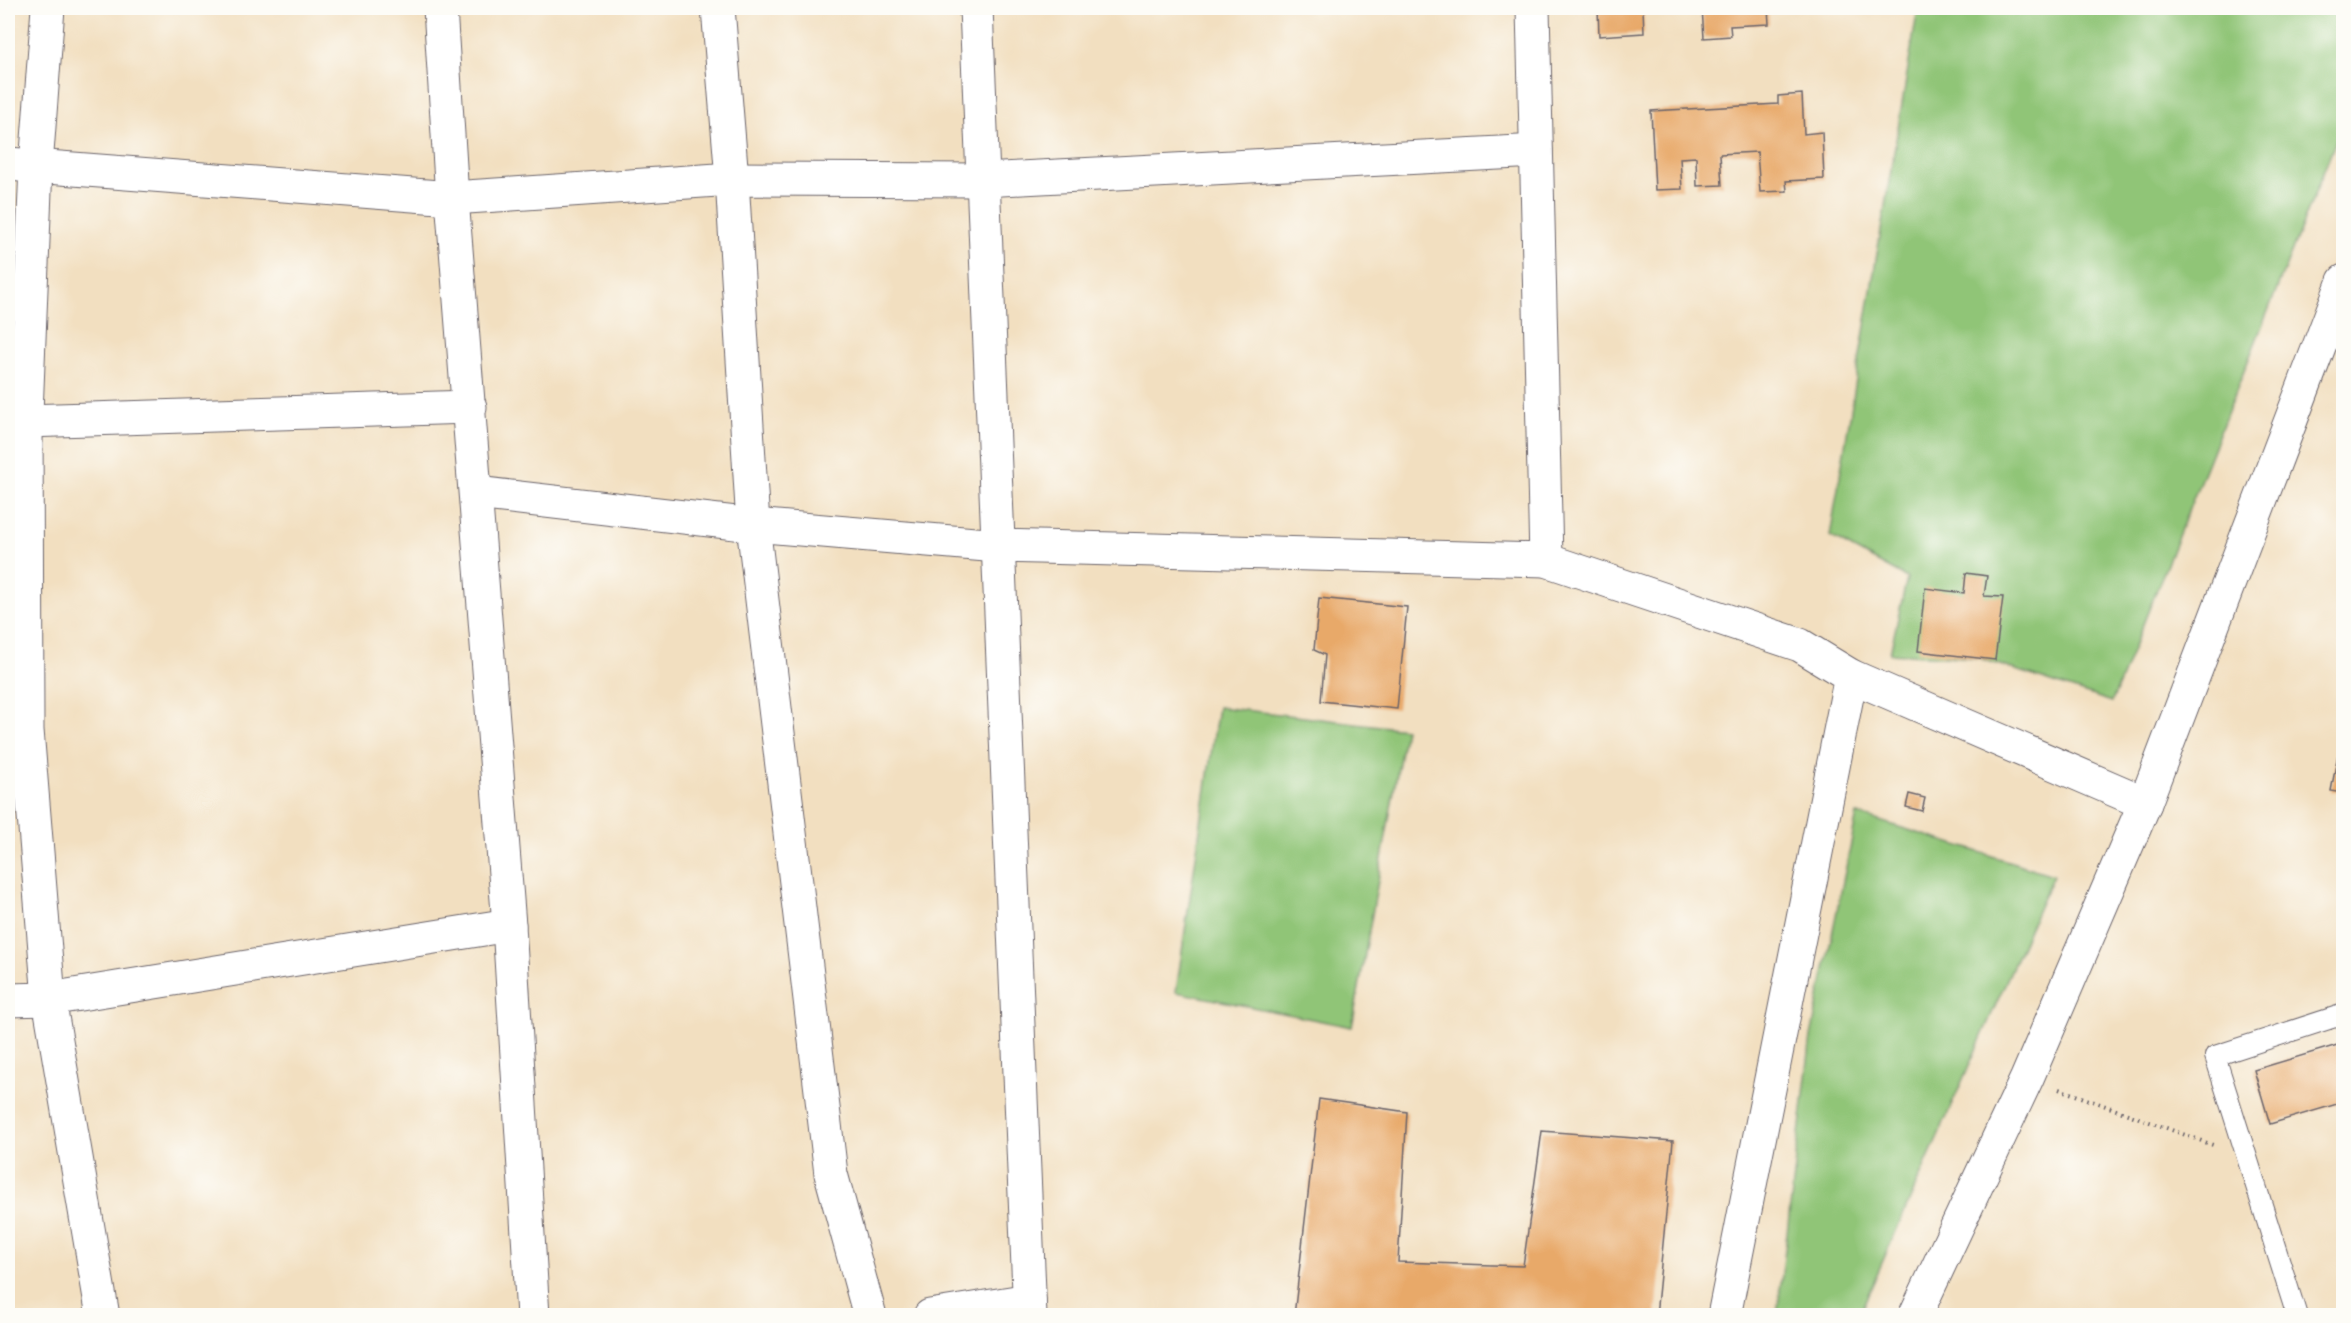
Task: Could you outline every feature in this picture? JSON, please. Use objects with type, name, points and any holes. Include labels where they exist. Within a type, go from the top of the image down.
[{"type":"street","points":[[48,8],[22,165],[17,420],[17,729],[49,999],[102,1316]]},
{"type":"street","points":[[440,8],[452,198],[509,925],[533,1316]]},
{"type":"street","points":[[717,8],[732,179],[753,525],[831,1174],[870,1316]]},
{"type":"street","points":[[930,1316],[1029,1308],[976,8]]},
{"type":"street","points":[[1533,8],[1546,560]]},
{"type":"street","points":[[22,165],[452,198],[732,179],[983,180],[1536,151]]},
{"type":"street","points":[[1915,1316],[2027,1078],[2145,803],[2343,281]]},
{"type":"street","points":[[17,420],[470,406]]},
{"type":"street","points":[[476,493],[753,525],[998,546],[1546,560],[1800,645],[1851,676],[2145,803]]},
{"type":"street","points":[[1724,1316],[1851,676]]},
{"type":"street","points":[[8,1000],[49,999],[509,925]]},
{"type":"lane","points":[[2297,1316],[2215,1056],[2343,1014]]},
{"type":"path","points":[[2027,1078],[2247,1157]]},
{"type":"green space","points":[[1918,8],[2343,8],[2343,123],[2112,702],[1979,658],[1890,653],[1907,578],[1830,536]]},
{"type":"green space","points":[[1218,707],[1405,729],[1352,1027],[1176,992]]},
{"type":"green space","points":[[1857,814],[2053,875],[1859,1315],[1777,1315],[1811,1036]]},
{"type":"building","points":[[1598,8],[1643,8],[1644,33],[1599,36]]},
{"type":"building","points":[[1702,8],[1768,8],[1769,24],[1730,26],[1731,36],[1704,38]]},
{"type":"building","points":[[1802,94],[1804,134],[1822,132],[1824,179],[1786,181],[1787,191],[1760,192],[1757,152],[1720,154],[1722,185],[1697,186],[1696,157],[1680,158],[1682,189],[1655,190],[1651,111],[1778,104],[1778,96]]},
{"type":"building","points":[[1966,573],[1987,576],[1984,596],[2003,597],[1995,660],[1918,651],[1925,588],[1964,593]]},
{"type":"building","points":[[1319,598],[1407,607],[1397,709],[1321,701],[1325,655],[1314,650]]},
{"type":"building","points":[[2342,733],[2344,733],[2344,793],[2331,791]]},
{"type":"building","points":[[1909,794],[1925,798],[1922,811],[1906,807]]},
{"type":"building","points":[[2344,1043],[2344,1102],[2270,1124],[2254,1070]]},
{"type":"building","points":[[1319,1099],[1407,1112],[1398,1262],[1523,1266],[1542,1131],[1673,1141],[1656,1316],[1294,1316]]}]
